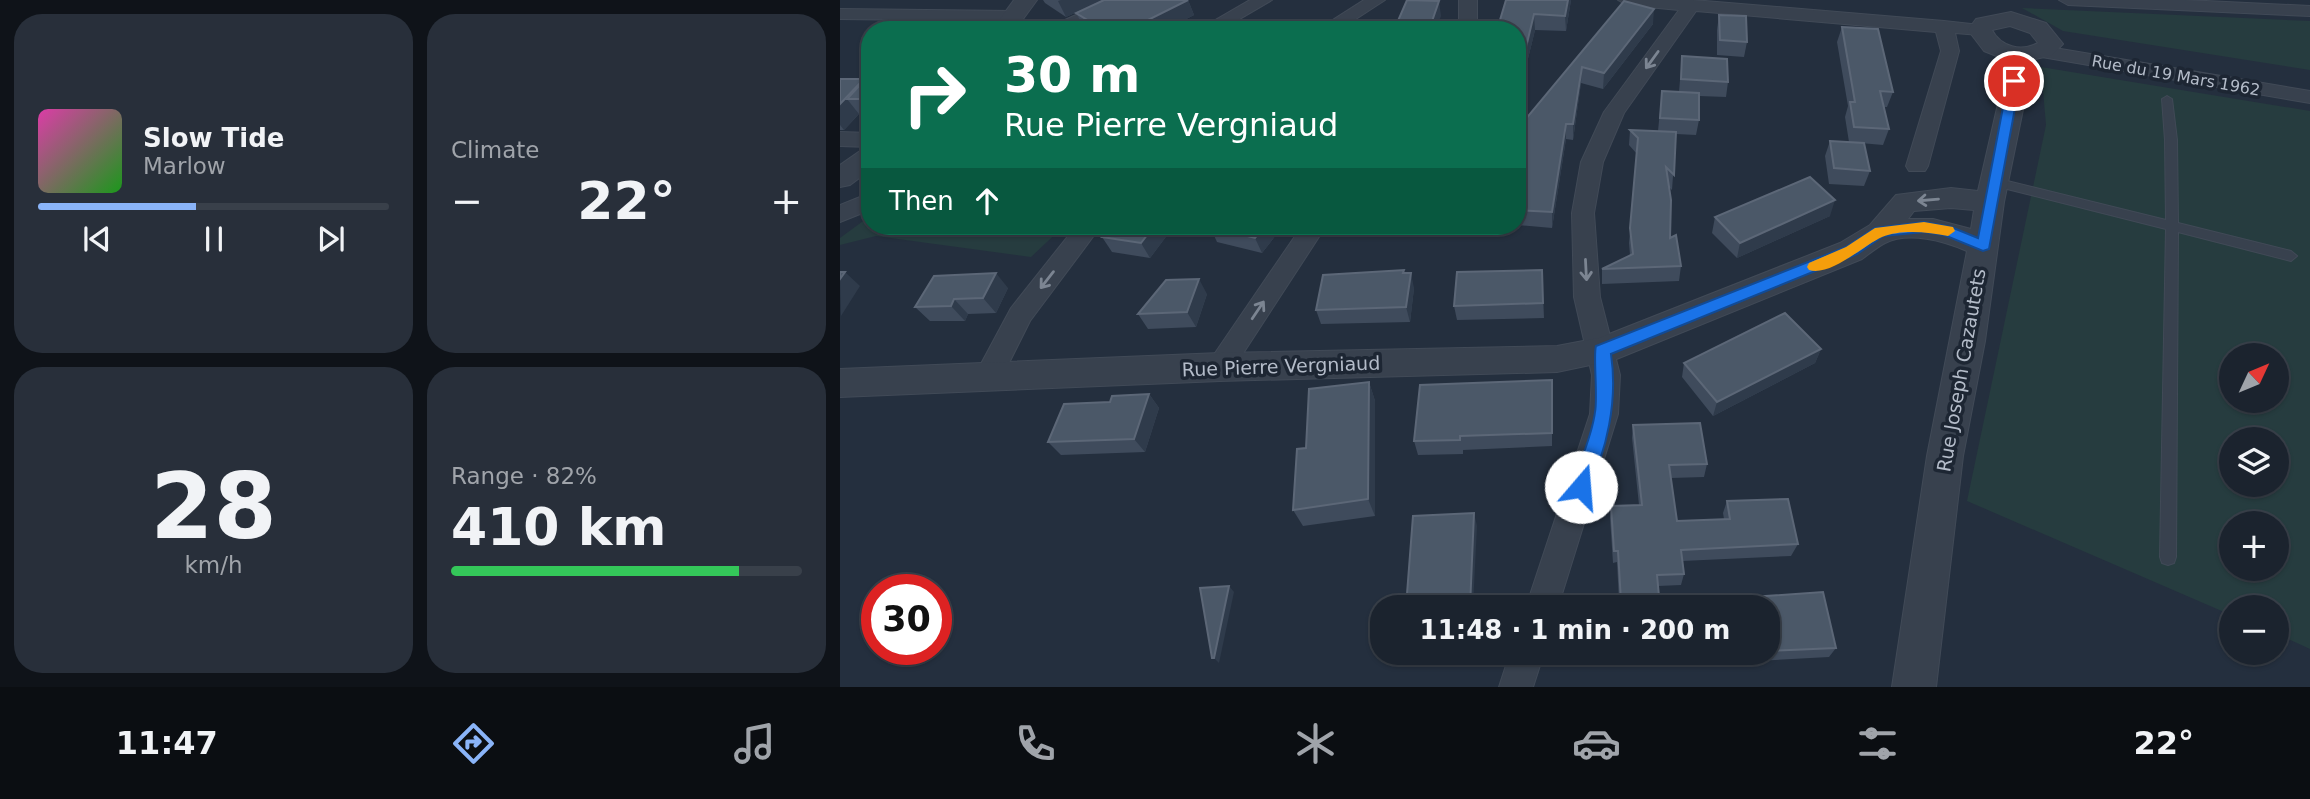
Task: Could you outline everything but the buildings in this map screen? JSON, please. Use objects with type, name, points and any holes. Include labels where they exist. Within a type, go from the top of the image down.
[{"type":"street","points":[[1077,21],[1123,0]]},
{"type":"street","points":[[1224,21],[1263,0]]},
{"type":"street","points":[[1341,21],[1376,0]]},
{"type":"street","points":[[1468,0],[1468,21]]},
{"type":"street","points":[[1627,0],[1980,30]]},
{"type":"street","points":[[2068,0],[2186,3],[2310,11]]},
{"type":"street","points":[[1546,595],[1604,414],[1606,375],[1587,298],[1583,213],[1592,162],[1614,112],[1692,5]]},
{"type":"street","points":[[1980,30],[1984,24],[2006,9],[2038,28],[2035,47]]},
{"type":"street","points":[[840,14],[1014,15]]},
{"type":"street","points":[[1917,166],[1950,51],[1944,26]]},
{"type":"street","points":[[1980,30],[1983,38],[1990,44],[2310,79]]},
{"type":"street","name":"Rue du 19 Mars 1962","points":[[2035,47],[2310,97]]},
{"type":"street","name":"Rue Joseph Cazautets","points":[[1914,687],[1945,456],[1993,192],[2013,96],[2035,47]]},
{"type":"street","points":[[840,139],[861,140]]},
{"type":"street","points":[[840,178],[861,163]]},
{"type":"street","points":[[1880,232],[1906,202],[1993,192]]},
{"type":"street","points":[[840,214],[861,205]]},
{"type":"street","points":[[1880,232],[1924,227],[1946,230],[1983,246]]},
{"type":"street","name":"Rue Pierre Vergniaud","points":[[840,383],[1220,367],[1557,359],[1602,351],[1712,306],[1759,290],[1852,251],[1880,232]]},
{"type":"street","points":[[989,375],[1020,315],[1082,235]]},
{"type":"street","points":[[1220,367],[1308,235]]},
{"type":"street","points":[[1516,687],[1523,665]]},
{"type":"lane","points":[[2167,99],[2171,140],[2172,225],[2168,557]]},
{"type":"lane","points":[[1993,192],[2172,225],[2291,256]]},
{"type":"green space","points":[[2022,8],[2310,21],[2310,70],[2063,31]]},
{"type":"green space","points":[[2041,67],[2310,111],[2310,649],[2289,639],[2289,595],[2219,595],[2219,610],[1967,501],[2046,125]]},
{"type":"green space","points":[[861,223],[861,235],[1054,235],[1031,257],[876,236],[840,245],[840,238]]},
{"type":"slow traffic","points":[[1814,267],[1852,251],[1880,232],[1924,227],[1948,231]]},
{"type":"route","points":[[1581,487],[1604,414],[1606,375],[1602,351],[1852,251],[1880,232],[1924,227],[1946,230],[1983,246],[2014,81]]}]
